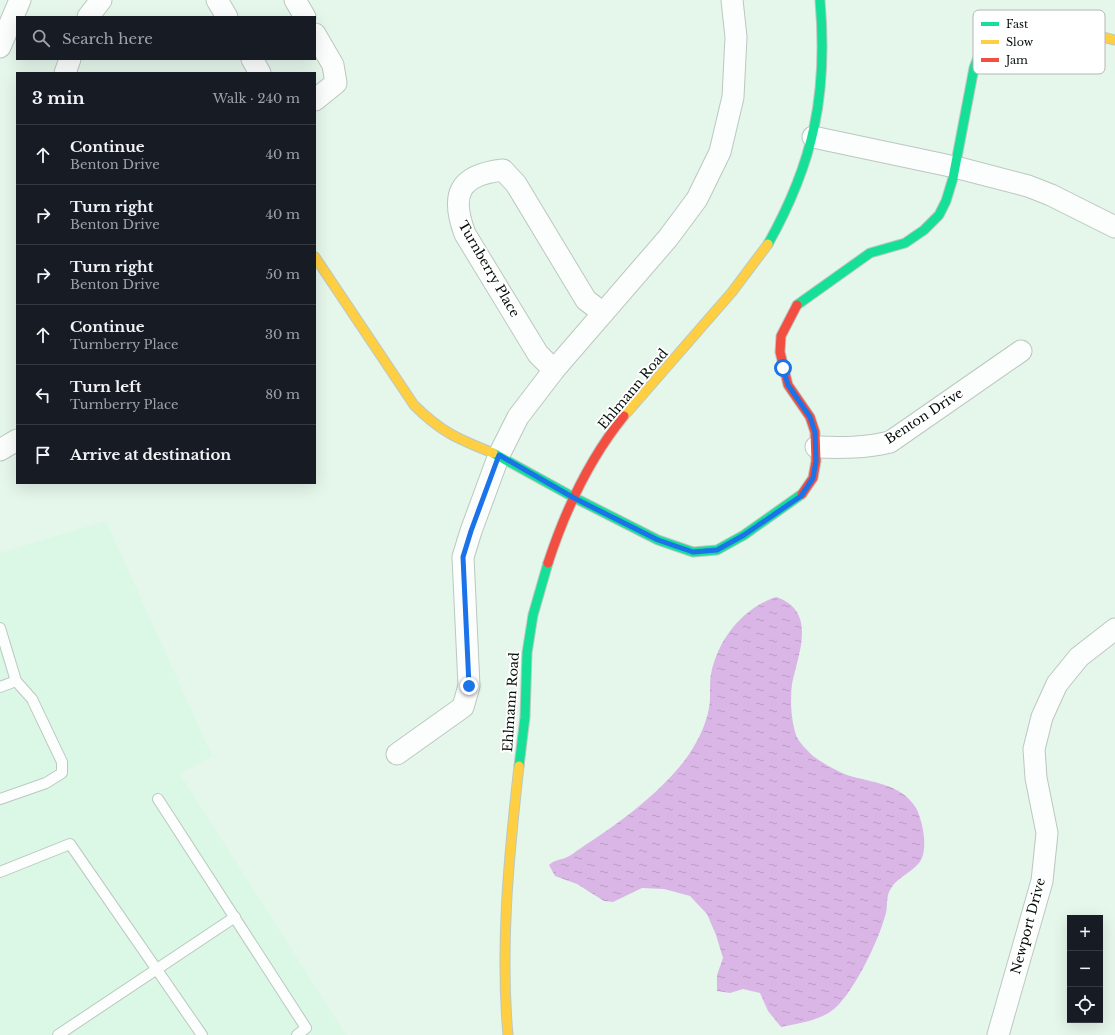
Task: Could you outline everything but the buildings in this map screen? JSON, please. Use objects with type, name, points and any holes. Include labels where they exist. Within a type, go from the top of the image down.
[{"type":"street","points":[[0,47],[20,0]]},
{"type":"street","points":[[89,16],[101,0]]},
{"type":"street","points":[[217,0],[226,16]]},
{"type":"street","points":[[295,0],[304,16]]},
{"type":"street","points":[[397,754],[463,707],[469,686],[463,557],[499,455],[518,417],[554,370],[668,238],[697,199],[720,152],[733,97],[736,37],[732,0]]},
{"type":"street","name":"Ehlmann Road","points":[[508,1035],[504,970],[510,840],[525,715],[526,655],[536,600],[549,554],[574,498],[601,448],[630,409],[746,276],[768,244],[786,211],[800,179],[821,106],[824,66],[823,22],[820,0]]},
{"type":"street","points":[[316,36],[333,65],[336,83],[316,99]]},
{"type":"street","points":[[1105,38],[1115,40]]},
{"type":"street","points":[[65,72],[70,60]]},
{"type":"street","points":[[253,60],[259,72]]},
{"type":"street","points":[[316,258],[414,405],[430,421],[452,436],[499,455],[574,498],[658,540],[693,552],[717,550],[750,531],[801,496],[813,478],[816,461],[815,432],[810,417],[788,385],[780,352],[781,336],[796,306],[870,252],[906,242],[924,230],[940,215],[946,201],[955,167],[973,73]]},
{"type":"street","points":[[813,137],[955,167],[1028,186],[1051,195],[1115,227]]},
{"type":"street","name":"Turnberry Place","points":[[554,370],[538,354],[465,234],[458,214],[458,195],[468,181],[486,172],[503,170],[516,184],[586,300],[603,313]]},
{"type":"street","name":"Benton Drive","points":[[816,447],[844,449],[870,447],[890,442],[1021,351]]},
{"type":"street","points":[[0,450],[16,441]]},
{"type":"street","name":"Newport Drive","points":[[998,1035],[1042,881],[1047,833],[1036,778],[1034,749],[1042,717],[1057,684],[1079,657],[1115,629]]},
{"type":"lane","points":[[0,628],[16,681],[32,699],[62,762],[62,773],[46,783],[0,799]]},
{"type":"lane","points":[[0,687],[16,681]]},
{"type":"lane","points":[[158,799],[309,1032],[297,1035]]},
{"type":"lane","points":[[0,872],[70,844],[202,1035]]},
{"type":"lane","points":[[58,1035],[235,917]]},
{"type":"shaded area","points":[[106,521],[212,756],[180,774],[346,1035],[0,1035],[0,553]]},
{"type":"water","points":[[776,597],[789,604],[797,612],[801,623],[801,647],[792,684],[791,697],[791,710],[797,738],[813,756],[834,769],[847,775],[885,785],[902,793],[916,808],[921,820],[924,836],[924,851],[922,858],[919,863],[895,883],[889,892],[886,913],[877,939],[863,968],[847,995],[830,1012],[819,1018],[781,1027],[768,1011],[760,993],[743,989],[730,993],[717,991],[717,975],[723,958],[716,935],[707,914],[690,896],[664,889],[642,888],[613,902],[604,901],[577,884],[555,876],[549,865],[571,855],[623,819],[650,797],[674,773],[697,742],[708,715],[711,674],[719,649],[734,626],[743,617],[764,602]]},
{"type":"traffic: fast","points":[[768,244],[784,214],[797,184],[807,156],[814,126],[822,66],[820,0]]},
{"type":"traffic: fast","points":[[797,305],[870,253],[905,243],[924,230],[939,215],[946,201],[953,178],[973,73]]},
{"type":"traffic: fast","points":[[493,453],[575,498],[658,540],[693,552],[717,550],[744,535],[802,494]]},
{"type":"traffic: fast","points":[[519,766],[525,717],[527,653],[533,615],[548,563]]},
{"type":"traffic: slow","points":[[1105,38],[1115,40]]},
{"type":"traffic: slow","points":[[624,416],[732,292],[768,244]]},
{"type":"traffic: slow","points":[[316,258],[414,405],[433,422],[450,434],[493,453]]},
{"type":"traffic: slow","points":[[508,1035],[505,934],[509,867],[519,766]]},
{"type":"traffic: jam","points":[[797,305],[781,336],[780,352],[788,385],[810,417],[815,432],[816,461],[813,478],[802,494]]},
{"type":"traffic: jam","points":[[548,563],[562,524],[589,467],[624,416]]},
{"type":"route","points":[[469,686],[463,557],[499,455],[574,498],[658,540],[693,552],[717,550],[768,520],[801,496],[813,478],[816,461],[815,432],[810,417],[788,385],[783,368]]}]
